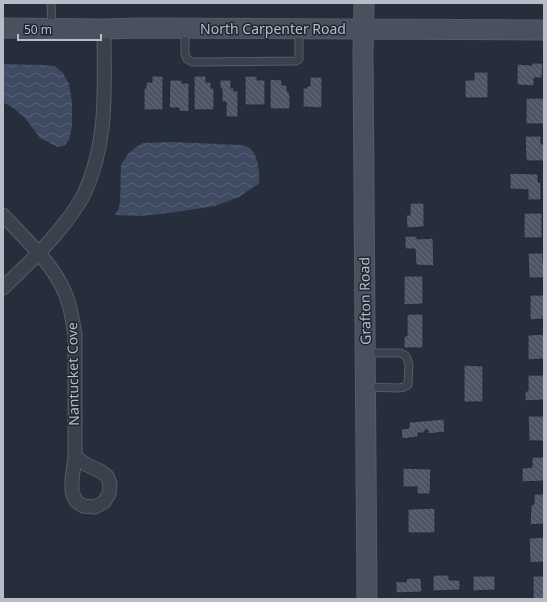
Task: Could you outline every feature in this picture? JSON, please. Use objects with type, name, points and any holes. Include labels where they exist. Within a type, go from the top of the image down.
[{"type":"street","name":"Grafton Road","points":[[364,3],[367,599]]},
{"type":"street","name":"North Carpenter Road","points":[[3,28],[544,30]]},
{"type":"street","points":[[3,288],[60,230],[83,195],[93,169],[100,142],[104,116],[104,29]]},
{"type":"street","name":"Nantucket Cove","points":[[3,215],[50,267],[60,283],[68,301],[75,335],[75,457]]},
{"type":"lane","points":[[51,3],[52,28]]},
{"type":"lane","points":[[185,28],[185,54],[187,60],[192,62],[296,61],[299,58],[299,30]]},
{"type":"lane","points":[[366,353],[401,353],[406,356],[409,364],[408,385],[399,388],[366,387]]},
{"type":"water","points":[[3,64],[55,66],[63,73],[69,84],[72,102],[72,127],[69,140],[65,145],[58,147],[40,138],[25,118],[12,107],[3,102]]},
{"type":"water","points":[[170,142],[242,145],[247,147],[254,153],[256,158],[259,169],[259,183],[239,197],[215,206],[142,216],[115,215],[120,203],[121,165],[128,154],[143,143]]},
{"type":"building","points":[[532,63],[543,63],[542,78],[534,78],[534,86],[517,85],[517,64],[532,65]]},
{"type":"building","points":[[474,72],[488,72],[488,98],[465,98],[465,80],[474,80]]},
{"type":"building","points":[[152,76],[163,76],[163,110],[144,110],[144,88],[146,88],[146,82],[152,82]]},
{"type":"building","points":[[194,76],[206,76],[206,82],[211,82],[211,88],[214,88],[214,110],[194,110]]},
{"type":"building","points":[[245,76],[257,76],[257,80],[265,80],[265,105],[245,105]]},
{"type":"building","points":[[310,77],[322,77],[322,108],[303,107],[303,88],[310,86]]},
{"type":"building","points":[[270,79],[282,80],[282,85],[287,85],[287,91],[289,92],[290,96],[290,109],[270,109]]},
{"type":"building","points":[[170,80],[182,80],[182,83],[189,83],[189,112],[179,111],[179,108],[169,108]]},
{"type":"building","points":[[220,80],[231,80],[231,88],[234,88],[234,91],[238,91],[238,117],[226,117],[226,102],[222,102]]},
{"type":"building","points":[[526,98],[544,98],[544,124],[526,124]]},
{"type":"building","points":[[525,136],[541,136],[541,144],[544,144],[544,161],[526,161]]},
{"type":"building","points":[[510,173],[538,174],[538,182],[541,182],[541,200],[528,200],[528,190],[510,189]]},
{"type":"building","points":[[410,203],[424,203],[424,227],[407,228],[406,215],[410,215]]},
{"type":"building","points":[[524,213],[542,213],[542,238],[524,238]]},
{"type":"building","points":[[405,236],[417,236],[417,239],[433,238],[434,266],[416,265],[415,249],[405,249]]},
{"type":"building","points":[[528,253],[543,253],[544,278],[529,278]]},
{"type":"building","points":[[404,276],[423,276],[423,304],[404,305]]},
{"type":"building","points":[[530,295],[544,295],[544,319],[530,320]]},
{"type":"building","points":[[407,314],[423,314],[423,348],[404,348],[404,336],[407,336]]},
{"type":"building","points":[[544,334],[544,359],[528,360],[528,335]]},
{"type":"building","points":[[464,365],[483,366],[483,402],[464,402]]},
{"type":"building","points":[[528,375],[544,375],[544,400],[525,401],[525,391],[528,391]]},
{"type":"building","points":[[528,416],[544,416],[544,441],[529,441]]},
{"type":"building","points":[[444,419],[445,432],[428,434],[428,430],[425,430],[425,433],[418,433],[418,437],[402,439],[401,429],[409,428],[409,422]]},
{"type":"building","points":[[532,457],[544,457],[544,481],[522,482],[522,468],[532,467]]},
{"type":"building","points":[[403,468],[431,469],[430,494],[417,494],[417,487],[403,487]]},
{"type":"building","points":[[534,494],[544,494],[544,524],[530,525],[531,505],[534,504]]},
{"type":"building","points":[[435,508],[435,533],[408,533],[408,509]]},
{"type":"building","points":[[544,537],[544,562],[530,563],[529,538]]},
{"type":"building","points":[[433,575],[449,575],[449,580],[460,580],[460,590],[433,591]]},
{"type":"building","points":[[473,576],[495,576],[495,590],[473,591]]},
{"type":"building","points":[[533,576],[544,576],[544,599],[533,599]]},
{"type":"building","points":[[407,578],[421,578],[422,592],[396,593],[396,581],[406,582]]}]
